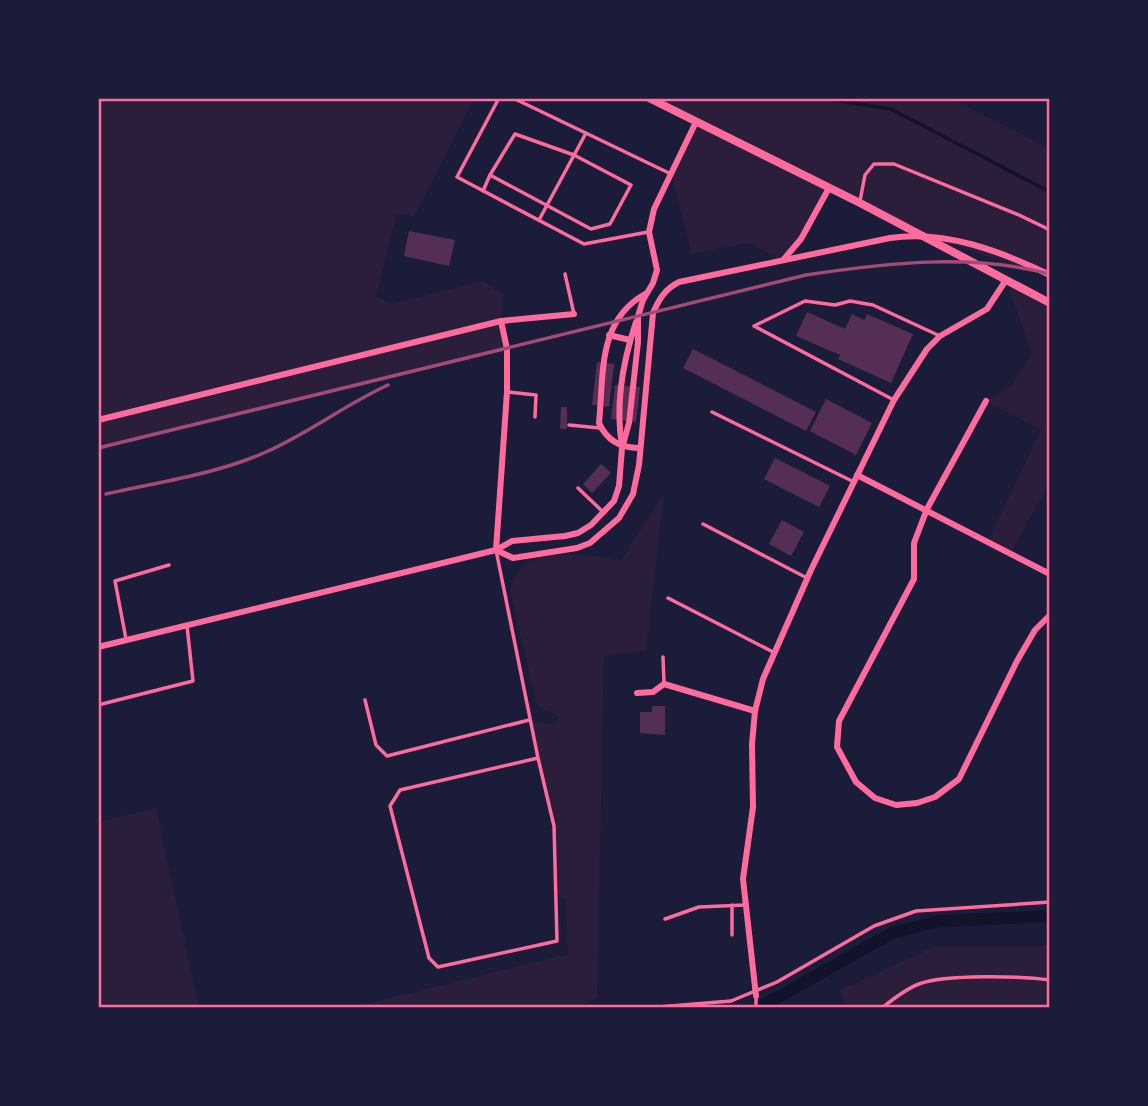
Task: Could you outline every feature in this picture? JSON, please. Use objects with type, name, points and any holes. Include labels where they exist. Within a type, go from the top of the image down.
[{"type":"street","points":[[649,98],[1050,303]]},
{"type":"street","points":[[622,448],[618,421],[630,340],[657,270],[649,232],[654,209],[696,121]]},
{"type":"street","points":[[782,261],[801,239],[829,188]]},
{"type":"street","points":[[496,550],[513,558],[559,553],[590,542],[614,524],[633,494],[650,334],[656,305],[671,286],[679,282],[916,234],[976,245],[1050,275]]},
{"type":"street","points":[[756,993],[743,879],[753,807],[752,744],[755,711],[763,679],[807,578],[894,400],[927,349],[940,336],[987,309],[1006,280]]},
{"type":"street","points":[[639,448],[622,448],[600,428],[599,423],[610,335],[620,313],[631,302],[647,293]]},
{"type":"street","points":[[98,420],[501,321],[574,314]]},
{"type":"street","points":[[98,647],[496,550],[512,541],[578,533],[604,513],[614,501],[619,486],[622,448],[629,423],[638,316]]},
{"type":"street","points":[[496,550],[507,392],[507,349],[501,321]]},
{"type":"street","points":[[638,333],[650,334]]},
{"type":"street","points":[[610,335],[630,340]]},
{"type":"street","points":[[986,401],[927,509],[914,543],[914,579],[839,721],[837,747],[856,782],[875,798],[896,805],[917,803],[936,797],[959,779],[1017,661],[1035,630],[1050,615]]},
{"type":"street","points":[[857,475],[1050,574]]},
{"type":"street","points":[[637,694],[653,692],[664,684],[755,711]]},
{"type":"lane","points":[[499,98],[457,177],[584,244],[649,232]]},
{"type":"lane","points":[[513,98],[671,174]]},
{"type":"lane","points":[[539,220],[586,133]]},
{"type":"lane","points":[[483,191],[491,175],[515,134],[574,155],[631,185],[610,224],[591,229],[491,175]]},
{"type":"lane","points":[[860,204],[865,175],[874,164],[894,164],[1050,230]]},
{"type":"lane","points":[[565,274],[574,314]]},
{"type":"lane","points":[[894,400],[754,326],[805,301],[835,305],[850,301],[873,305],[940,336]]},
{"type":"lane","points":[[507,392],[536,394],[535,417]]},
{"type":"lane","points":[[712,412],[854,482]]},
{"type":"lane","points":[[569,425],[600,428]]},
{"type":"lane","points":[[578,488],[604,513]]},
{"type":"lane","points":[[703,524],[807,578]]},
{"type":"lane","points":[[496,550],[554,826],[557,941],[438,967],[429,958],[390,806],[400,790],[538,758]]},
{"type":"lane","points":[[126,639],[115,581],[169,565]]},
{"type":"lane","points":[[668,598],[773,652]]},
{"type":"lane","points":[[98,705],[193,681],[187,624]]},
{"type":"lane","points":[[663,657],[664,684]]},
{"type":"lane","points":[[365,700],[376,745],[387,755],[530,720]]},
{"type":"lane","points":[[646,1008],[731,1000],[756,993],[874,926],[916,911],[1050,902]]},
{"type":"lane","points":[[732,905],[732,936]]},
{"type":"lane","points":[[665,919],[699,907],[745,905]]},
{"type":"lane","points":[[882,1008],[920,984],[950,978],[1050,980]]},
{"type":"lane","points":[[756,993],[756,1008]]},
{"type":"shaded area","points":[[98,98],[474,98],[414,217],[397,213],[376,296],[391,304],[483,281],[503,295],[501,321],[507,349],[98,448]]},
{"type":"shaded area","points":[[649,98],[950,98],[1050,149],[1050,274],[916,234],[830,189],[801,239],[782,261],[750,243],[692,254],[671,174],[696,122]]},
{"type":"shaded area","points":[[1006,280],[1050,303],[1050,482],[1010,554],[988,541],[1041,430],[986,401],[1011,386],[1032,354]]},
{"type":"shaded area","points":[[664,493],[646,651],[604,656],[597,998],[577,1008],[348,1008],[568,954],[566,900],[556,893],[554,826],[529,720],[555,725],[559,716],[537,706],[510,590],[516,575],[526,565],[540,558],[573,554],[621,560]]},
{"type":"shaded area","points":[[156,808],[199,1008],[98,1008],[98,822]]},
{"type":"shaded area","points":[[936,946],[1050,946],[1050,1008],[846,1008],[841,990]]},
{"type":"building","points":[[409,231],[455,240],[449,266],[404,256]]},
{"type":"building","points":[[807,312],[845,329],[852,314],[864,320],[867,314],[913,334],[891,383],[838,359],[840,355],[796,336]]},
{"type":"building","points":[[693,349],[816,412],[806,431],[683,368]]},
{"type":"building","points":[[597,362],[614,364],[609,407],[592,405]]},
{"type":"building","points":[[615,385],[640,387],[636,422],[611,419]]},
{"type":"building","points":[[826,399],[872,423],[856,455],[810,431]]},
{"type":"building","points":[[561,407],[567,407],[567,429],[560,429]]},
{"type":"building","points":[[775,458],[830,486],[819,507],[764,479]]},
{"type":"building","points":[[601,464],[611,473],[592,493],[583,484]]},
{"type":"building","points":[[782,520],[804,532],[791,556],[769,544]]},
{"type":"building","points":[[652,706],[665,706],[665,735],[640,733],[640,712],[652,712]]},
{"type":"waterway","points":[[821,98],[891,109],[1050,192]]},
{"type":"waterway","points":[[758,1008],[892,933],[939,921],[1050,916]]},
{"type":"railway","points":[[98,448],[806,275],[928,262],[989,264],[1050,274]]},
{"type":"railway","points":[[106,494],[188,477],[247,460],[282,444],[388,385]]}]
